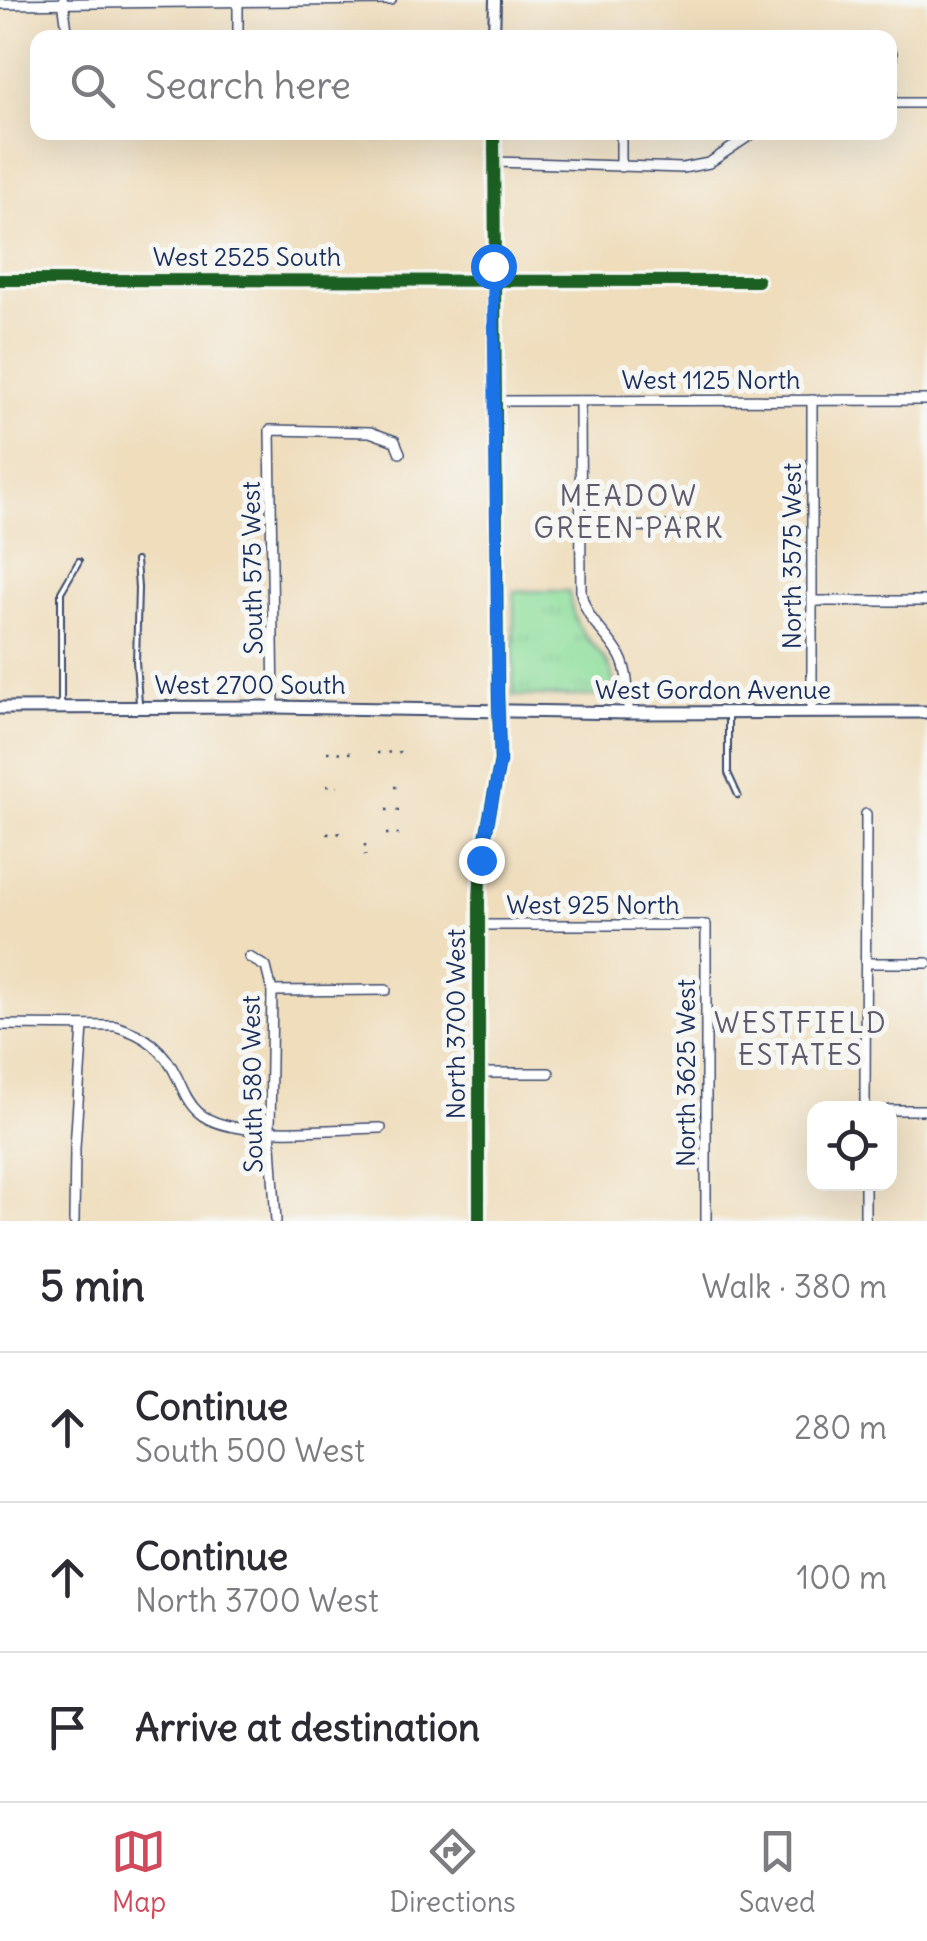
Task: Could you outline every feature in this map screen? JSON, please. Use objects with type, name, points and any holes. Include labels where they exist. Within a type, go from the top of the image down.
[{"type":"main road","name":"West 2700 South","points":[[0,708],[500,710]]},
{"type":"main road","name":"West Gordon Avenue","points":[[500,710],[927,712]]},
{"type":"street","points":[[0,4],[392,0]]},
{"type":"street","points":[[494,30],[495,0]]},
{"type":"street","points":[[238,1],[238,30]]},
{"type":"street","points":[[63,2],[67,30]]},
{"type":"street","points":[[897,103],[927,103]]},
{"type":"street","name":"North 3700 West","points":[[479,1221],[481,860],[500,761],[494,140]]},
{"type":"street","points":[[621,167],[622,140]]},
{"type":"street","points":[[494,162],[683,168],[709,163],[744,140]]},
{"type":"street","name":"West 2525 South","points":[[0,280],[758,281]]},
{"type":"street","name":"West 1125 North","points":[[495,400],[927,400]]},
{"type":"street","points":[[580,400],[580,593],[593,622],[624,665],[628,713]]},
{"type":"street","name":"North 3575 West","points":[[812,400],[812,712]]},
{"type":"street","name":"South 575 West","points":[[274,707],[270,430],[370,432],[395,441],[400,452]]},
{"type":"street","points":[[580,527],[691,526],[715,535]]},
{"type":"street","points":[[813,601],[927,602]]},
{"type":"street","points":[[865,1101],[866,814]]},
{"type":"street","name":"West 925 North","points":[[479,925],[706,925]]},
{"type":"street","name":"North 3625 West","points":[[706,925],[706,1221]]},
{"type":"street","name":"South 580 West","points":[[250,957],[266,967],[272,990],[270,1130],[276,1221]]},
{"type":"street","points":[[866,963],[927,963]]},
{"type":"street","points":[[272,990],[386,990]]},
{"type":"street","points":[[0,1025],[115,1026],[146,1037],[168,1060],[187,1099],[198,1112],[224,1126],[270,1130],[381,1128]]},
{"type":"street","points":[[74,1221],[83,1026]]},
{"type":"street","points":[[478,1073],[549,1073]]},
{"type":"street","points":[[897,1110],[927,1110]]},
{"type":"street","points":[[864,1221],[865,1191]]},
{"type":"lane","points":[[61,708],[61,592],[79,561]]},
{"type":"lane","points":[[136,561],[139,708]]},
{"type":"lane","points":[[728,712],[728,773],[738,795]]},
{"type":"path","points":[[328,752],[352,753]]},
{"type":"path","points":[[378,753],[402,752]]},
{"type":"path","points":[[327,786],[338,786]]},
{"type":"path","points":[[394,787],[402,787]]},
{"type":"path","points":[[386,810],[402,810]]},
{"type":"path","points":[[327,834],[344,833]]},
{"type":"path","points":[[386,834],[403,834]]},
{"type":"path","points":[[365,844],[365,856]]},
{"type":"green space","points":[[514,591],[569,591],[579,626],[612,673],[614,696],[513,696]]},
{"type":"cycle path","points":[[479,1221],[479,901],[481,860],[500,761],[494,140]]},
{"type":"cycle path","points":[[0,280],[758,281]]},
{"type":"district","name":"MEADOW GREEN PARK","points":[[629,512]]},
{"type":"district","name":"WESTFIELD ESTATES","points":[[801,1039]]},
{"type":"route","points":[[481,860],[501,744],[493,266]]}]
